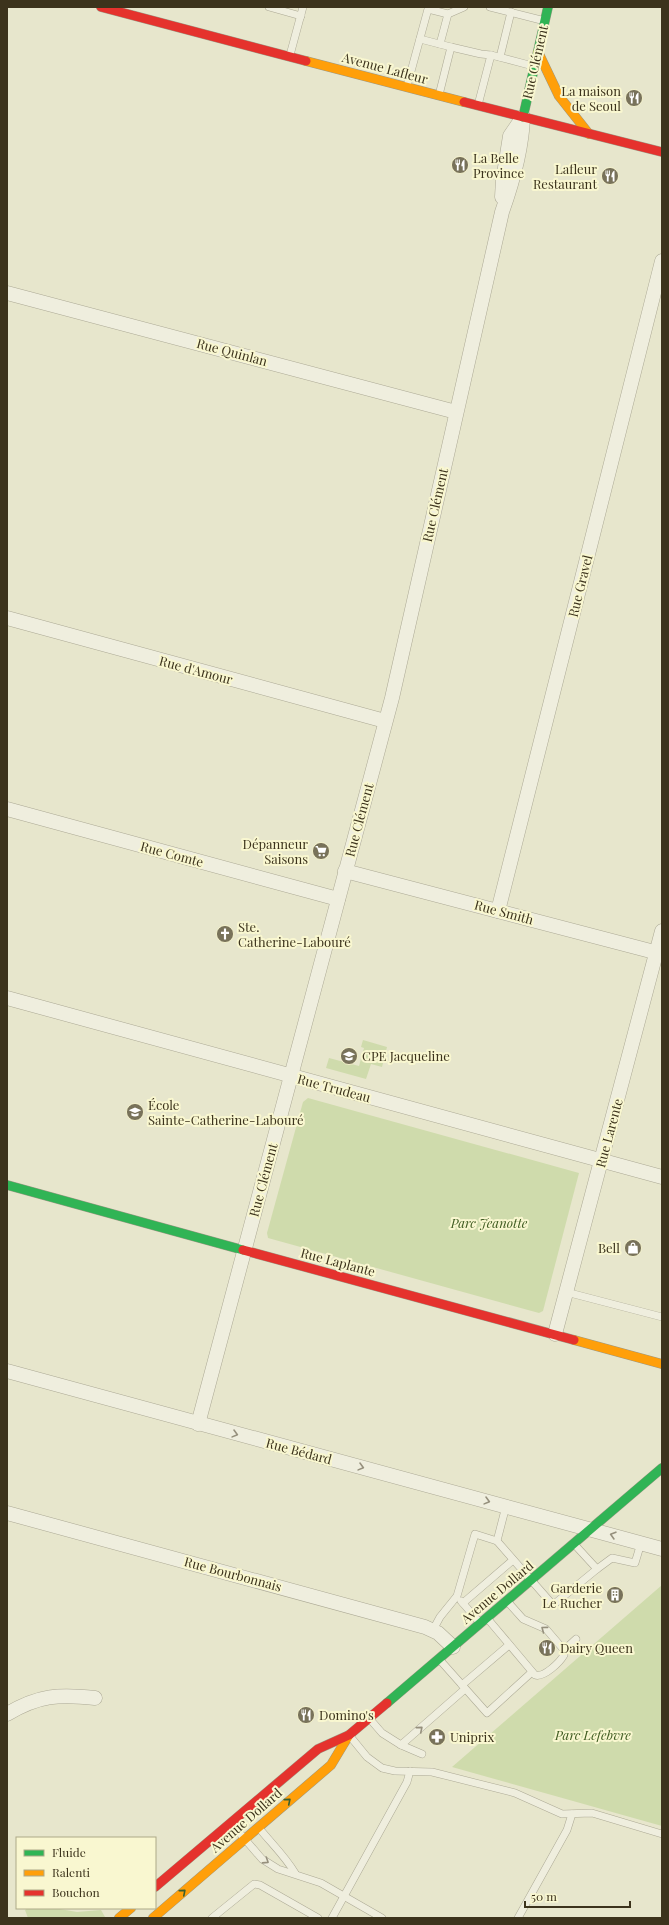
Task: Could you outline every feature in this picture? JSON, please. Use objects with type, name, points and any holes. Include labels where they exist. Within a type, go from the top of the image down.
[{"type":"main road","name":"Avenue Lafleur","points":[[101,7],[662,152]]},
{"type":"main road","name":"Rue Clément","points":[[523,117],[548,7]]},
{"type":"main road","points":[[538,52],[555,92],[589,134]]},
{"type":"main road","name":"Rue Laplante","points":[[7,1185],[662,1364]]},
{"type":"main road","name":"Avenue Dollard","points":[[156,1887],[318,1749],[349,1735],[662,1468]]},
{"type":"main road","name":"Avenue Dollard","points":[[153,1918],[244,1838],[331,1765],[349,1735]]},
{"type":"main road","points":[[119,1918],[130,1909]]},
{"type":"street","name":"Rue Clément","points":[[198,1424],[385,721],[502,212],[503,180],[510,136],[523,117]]},
{"type":"street","name":"Rue Gravel","points":[[498,911],[662,261]]},
{"type":"street","name":"Rue Quinlan","points":[[7,293],[456,412]]},
{"type":"street","name":"Rue d'Amour","points":[[7,618],[385,721]]},
{"type":"street","name":"Rue Comte","points":[[7,809],[338,899]]},
{"type":"street","name":"Rue Smith","points":[[345,871],[659,954]]},
{"type":"street","name":"Rue Larente","points":[[555,1334],[659,954],[662,931]]},
{"type":"street","name":"Rue Trudeau","points":[[7,998],[662,1177]]},
{"type":"street","name":"Rue Bédard","points":[[7,1371],[662,1549]]},
{"type":"street","name":"Rue Bourbonnais","points":[[7,1513],[433,1630],[453,1646]]},
{"type":"street","points":[[7,1714],[37,1699],[46,1697],[66,1695],[95,1698]]},
{"type":"lane","points":[[269,7],[301,16]]},
{"type":"lane","points":[[290,56],[303,7]]},
{"type":"lane","points":[[407,87],[428,9],[448,14],[464,7]]},
{"type":"lane","points":[[490,7],[545,21]]},
{"type":"lane","points":[[500,57],[511,12]]},
{"type":"lane","points":[[440,44],[448,14]]},
{"type":"lane","points":[[420,38],[451,47],[534,66]]},
{"type":"lane","points":[[439,95],[451,47]]},
{"type":"lane","points":[[478,105],[491,55]]},
{"type":"lane","points":[[566,1292],[662,1317]]},
{"type":"lane","points":[[497,1541],[506,1506]]},
{"type":"lane","points":[[433,1630],[440,1617],[457,1596],[475,1534],[497,1541],[554,1605],[612,1558],[635,1563],[641,1543]]},
{"type":"lane","points":[[574,1544],[597,1569]]},
{"type":"lane","points":[[463,1603],[513,1560]]},
{"type":"lane","points":[[457,1596],[509,1645],[532,1672],[537,1676],[542,1675],[564,1656],[564,1650],[546,1629],[523,1619],[507,1601]]},
{"type":"lane","points":[[564,1650],[576,1639]]},
{"type":"lane","points":[[401,1745],[509,1645]]},
{"type":"lane","points":[[439,1659],[486,1713],[532,1672]]},
{"type":"lane","points":[[369,1718],[382,1733],[401,1745],[422,1754]]},
{"type":"lane","points":[[349,1735],[376,1765],[389,1770],[432,1772],[515,1793],[562,1814],[592,1812],[662,1834]]},
{"type":"lane","points":[[332,1918],[407,1782],[410,1771]]},
{"type":"lane","points":[[518,1918],[567,1830],[572,1814]]},
{"type":"lane","points":[[230,1823],[262,1859],[278,1869],[295,1873],[306,1879],[316,1881],[382,1918]]},
{"type":"lane","points":[[258,1826],[273,1845],[287,1858],[295,1873]]},
{"type":"lane","points":[[212,1918],[254,1884],[260,1885],[318,1918]]},
{"type":"green space","points":[[363,1040],[387,1047],[382,1067],[371,1064],[366,1079],[326,1068],[329,1058],[359,1066],[364,1048],[361,1047]]},
{"type":"green space","name":"Parc Jeanotte","points":[[308,1098],[579,1173],[543,1311],[539,1313],[268,1238],[267,1233],[303,1102]]},
{"type":"green space","name":"Parc Lefebvre","points":[[662,1585],[662,1826],[452,1767]]},
{"type":"green space","points":[[60,1909],[77,1912],[101,1910],[105,1917],[28,1918],[25,1910]]},
{"type":"traffic: fast","points":[[523,117],[548,7]]},
{"type":"traffic: fast","points":[[7,1185],[243,1250]]},
{"type":"traffic: fast","points":[[387,1703],[662,1468]]},
{"type":"traffic: slow","points":[[538,52],[559,96],[589,134]]},
{"type":"traffic: slow","points":[[306,61],[464,102]]},
{"type":"traffic: slow","points":[[574,1340],[662,1364]]},
{"type":"traffic: slow","points":[[153,1918],[331,1765],[349,1735]]},
{"type":"traffic: slow","points":[[119,1918],[130,1909]]},
{"type":"traffic: jam","points":[[101,7],[306,61]]},
{"type":"traffic: jam","points":[[464,102],[662,152]]},
{"type":"traffic: jam","points":[[243,1250],[574,1340]]},
{"type":"traffic: jam","points":[[156,1886],[318,1749],[349,1735],[387,1703]]},
{"type":"place","name":"La maison de Seoul","points":[[634,98]]},
{"type":"place","name":"La Belle Province","points":[[460,165]]},
{"type":"place","name":"Lafleur Restaurant","points":[[610,176]]},
{"type":"place","name":"Dépanneur Saisons","points":[[321,851]]},
{"type":"place","name":"Ste. Catherine-Labouré","points":[[225,934]]},
{"type":"place","name":"CPE Jacqueline","points":[[349,1056]]},
{"type":"place","name":"École Sainte-Catherine-Labouré","points":[[135,1112]]},
{"type":"place","name":"Bell","points":[[633,1248]]},
{"type":"place","name":"Garderie Le Rucher","points":[[615,1595]]},
{"type":"place","name":"Dairy Queen","points":[[547,1648]]},
{"type":"place","name":"Domino's","points":[[306,1715]]},
{"type":"place","name":"Uniprix","points":[[437,1737]]}]
